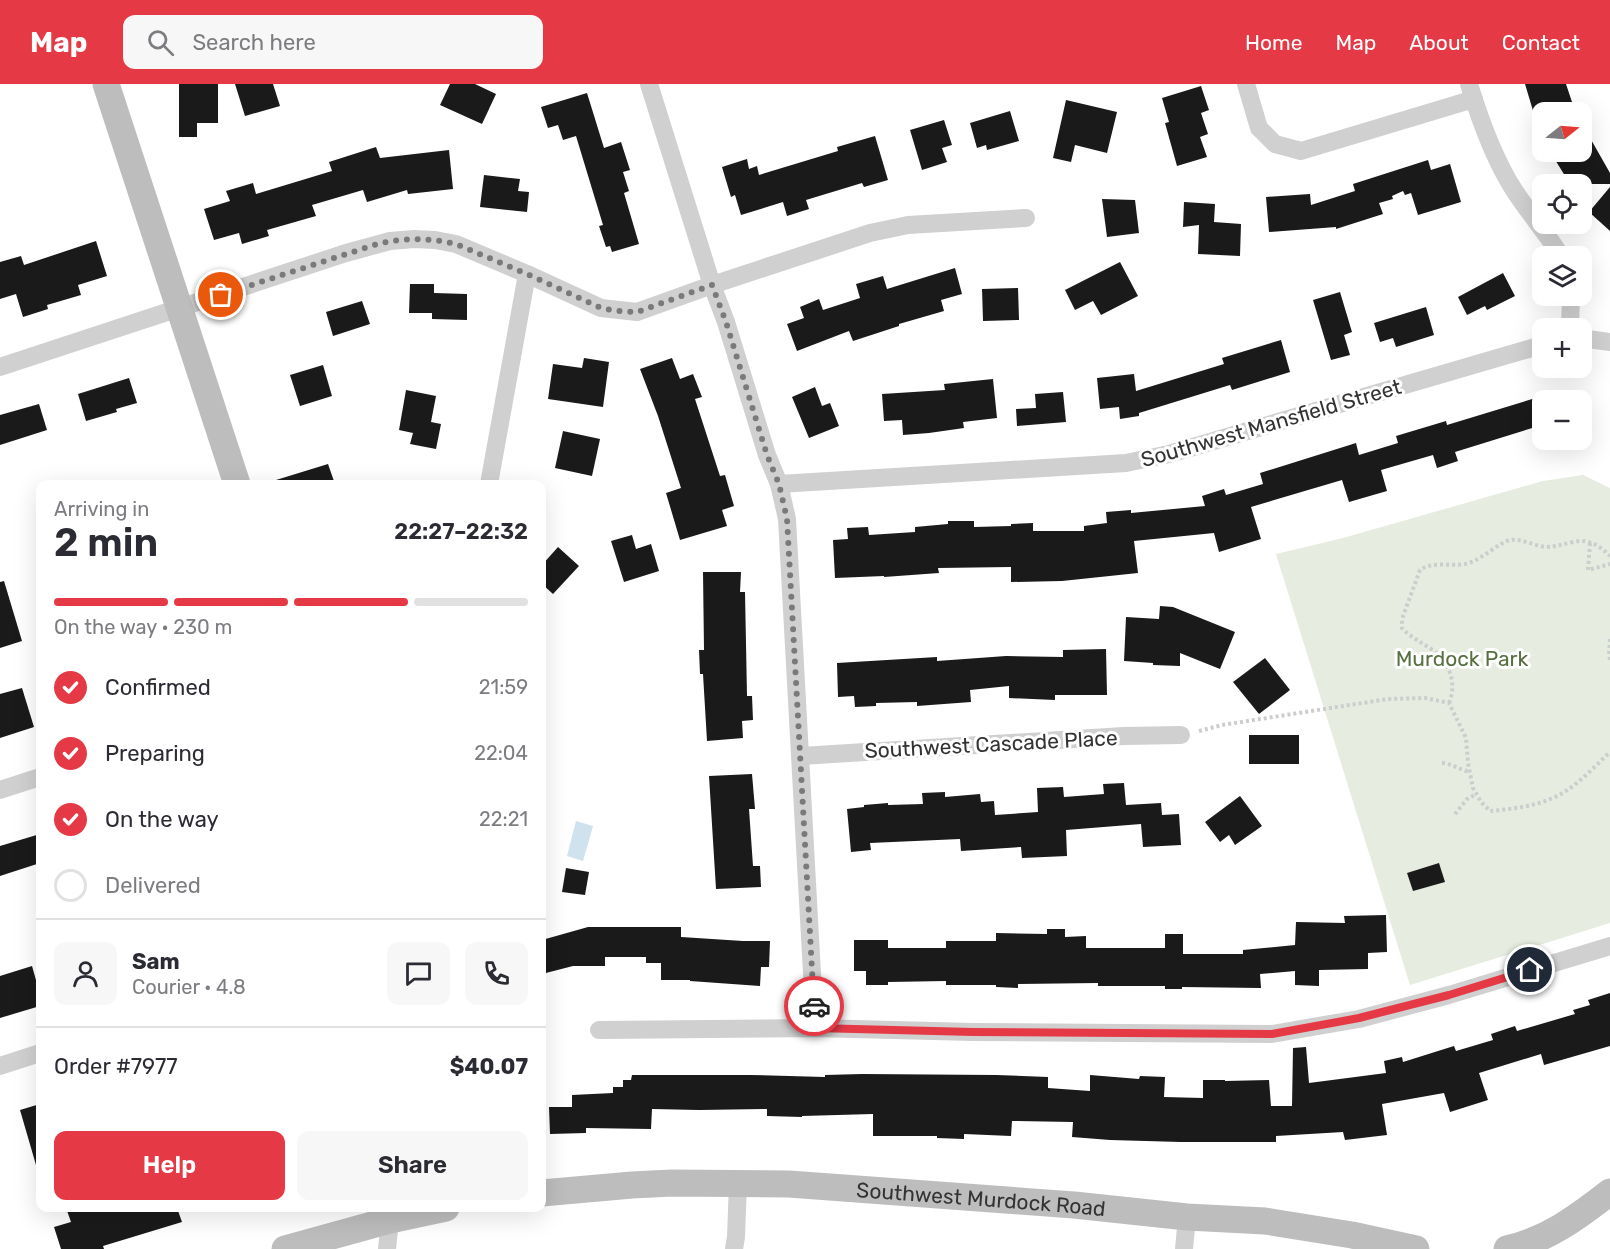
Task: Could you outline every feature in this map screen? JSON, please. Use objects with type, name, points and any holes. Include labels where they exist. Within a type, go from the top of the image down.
[{"type":"main road","points":[[106,84],[236,480]]},
{"type":"main road","name":"Southwest Murdock Road","points":[[546,1193],[632,1185],[789,1184],[1074,1205],[1187,1217],[1265,1221],[1416,1249]]},
{"type":"main road","points":[[1507,1249],[1544,1237],[1568,1224],[1610,1192]]},
{"type":"main road","points":[[285,1249],[391,1214],[409,1212]]},
{"type":"street","points":[[649,84],[767,455],[779,484],[787,519],[815,1028]]},
{"type":"street","points":[[1246,84],[1259,128],[1275,144],[1301,151],[1471,92],[1494,150],[1514,190],[1554,246]]},
{"type":"street","points":[[0,368],[346,253],[390,241],[414,239],[456,244],[601,308],[637,312],[870,233],[908,225],[1026,218]]},
{"type":"street","points":[[490,480],[527,274]]},
{"type":"street","points":[[1592,340],[1610,342]]},
{"type":"street","name":"Southwest Mansfield Street","points":[[779,484],[1126,463],[1169,454],[1532,348]]},
{"type":"street","name":"Southwest Cascade Place","points":[[801,756],[1124,736],[1180,735]]},
{"type":"street","points":[[0,790],[36,778]]},
{"type":"street","points":[[599,1030],[815,1028],[1272,1034],[1359,1018],[1449,995],[1610,946]]},
{"type":"street","points":[[0,1066],[36,1054]]},
{"type":"street","points":[[734,1249],[738,1183]]},
{"type":"street","points":[[387,1249],[391,1214]]},
{"type":"street","points":[[1184,1249],[1187,1217]]},
{"type":"path","points":[[1610,556],[1601,547],[1590,542],[1574,541],[1559,547],[1544,547],[1509,540],[1471,562],[1455,566],[1426,565],[1420,570],[1402,619],[1402,628],[1436,653],[1452,679],[1453,693],[1449,703],[1466,738],[1473,788],[1481,802],[1490,811],[1534,804],[1559,795],[1610,752]]},
{"type":"path","points":[[1590,542],[1588,570],[1610,564]]},
{"type":"path","points":[[1610,639],[1610,660]]},
{"type":"path","points":[[1180,735],[1222,725],[1388,699],[1425,698],[1449,703]]},
{"type":"path","points":[[1442,763],[1470,772]]},
{"type":"path","points":[[1455,814],[1467,799],[1476,794]]},
{"type":"green space","name":"Murdock Park","points":[[1583,475],[1610,488],[1610,923],[1410,985],[1276,554],[1343,538],[1543,481]]},
{"type":"water","points":[[576,821],[593,826],[583,861],[567,856]]},
{"type":"building","points":[[179,84],[218,84],[218,123],[197,123],[197,137],[179,137]]},
{"type":"building","points":[[235,84],[273,84],[280,106],[245,116]]},
{"type":"building","points":[[450,84],[475,84],[496,94],[482,124],[440,105]]},
{"type":"building","points":[[1525,84],[1566,84],[1572,102],[1532,102],[1532,107]]},
{"type":"building","points":[[1201,86],[1209,110],[1201,113],[1208,134],[1200,137],[1207,157],[1177,166],[1165,123],[1169,122],[1162,98]]},
{"type":"building","points":[[587,93],[604,148],[621,142],[630,170],[623,172],[629,191],[624,193],[639,244],[612,252],[610,246],[606,247],[599,226],[603,225],[576,136],[563,140],[558,125],[548,128],[541,107]]},
{"type":"building","points":[[1066,100],[1117,112],[1107,153],[1075,145],[1071,162],[1053,158]]},
{"type":"building","points":[[1010,111],[1019,141],[987,150],[986,145],[977,148],[970,123]]},
{"type":"building","points":[[944,120],[952,145],[942,148],[947,162],[922,170],[910,130]]},
{"type":"building","points":[[875,136],[888,180],[864,187],[862,183],[806,200],[809,209],[787,216],[783,202],[741,215],[735,195],[731,197],[722,167],[747,159],[749,169],[757,166],[759,175],[838,151],[837,147]]},
{"type":"building","points":[[1592,141],[1610,173],[1610,184],[1592,184],[1592,174],[1564,174],[1556,162],[1592,162]]},
{"type":"building","points":[[376,147],[380,158],[449,150],[453,189],[408,194],[407,190],[367,202],[363,190],[312,205],[316,216],[267,230],[269,236],[242,244],[239,233],[214,240],[204,209],[230,201],[226,191],[253,183],[256,194],[332,171],[329,162]]},
{"type":"building","points":[[1428,160],[1431,170],[1450,164],[1461,202],[1418,215],[1411,193],[1405,195],[1403,191],[1392,196],[1393,199],[1379,203],[1383,214],[1336,229],[1336,227],[1269,232],[1266,197],[1310,194],[1311,205],[1355,191],[1353,184]]},
{"type":"building","points":[[484,175],[520,179],[518,191],[529,192],[527,212],[480,207]]},
{"type":"building","points":[[1610,187],[1610,231],[1592,215],[1592,208]]},
{"type":"building","points":[[1102,199],[1135,200],[1139,233],[1107,237]]},
{"type":"building","points":[[1184,202],[1215,204],[1214,222],[1241,224],[1240,256],[1198,254],[1199,225],[1183,227]]},
{"type":"building","points":[[96,241],[107,276],[78,285],[81,295],[47,305],[48,309],[23,317],[16,294],[0,299],[0,262],[21,256],[24,265]]},
{"type":"building","points":[[1120,262],[1138,296],[1101,315],[1093,301],[1075,310],[1065,290]]},
{"type":"building","points":[[955,268],[962,294],[941,300],[944,311],[853,341],[849,331],[797,351],[787,324],[804,318],[800,307],[819,299],[823,310],[860,298],[856,284],[883,276],[887,289]]},
{"type":"building","points":[[1503,273],[1515,296],[1487,310],[1485,306],[1467,315],[1458,297]]},
{"type":"building","points":[[410,284],[434,284],[434,293],[467,294],[467,320],[432,319],[432,313],[409,313]]},
{"type":"building","points":[[1018,288],[1019,320],[983,321],[982,289]]},
{"type":"building","points":[[1340,292],[1352,332],[1344,335],[1350,355],[1331,360],[1313,300]]},
{"type":"building","points":[[362,301],[370,324],[333,336],[326,312]]},
{"type":"building","points":[[1426,307],[1434,335],[1396,347],[1393,338],[1380,342],[1374,323]]},
{"type":"building","points":[[1281,340],[1290,372],[1232,390],[1230,385],[1139,413],[1139,416],[1120,419],[1119,407],[1100,409],[1097,378],[1134,374],[1136,391],[1224,364],[1222,358]]},
{"type":"building","points":[[584,358],[609,362],[603,407],[548,399],[553,364],[582,368]]},
{"type":"building","points":[[672,358],[680,379],[693,374],[702,397],[695,399],[720,476],[725,475],[734,506],[722,510],[727,526],[680,540],[666,493],[681,488],[640,369]]},
{"type":"building","points":[[323,365],[332,396],[300,406],[290,375]]},
{"type":"building","points":[[129,378],[137,403],[116,409],[117,412],[86,421],[78,394]]},
{"type":"building","points":[[993,379],[997,418],[963,422],[964,428],[903,435],[902,420],[884,421],[882,394],[945,390],[944,384]]},
{"type":"building","points":[[815,387],[822,406],[830,403],[839,426],[809,438],[792,397]]},
{"type":"building","points":[[406,390],[436,396],[431,422],[441,424],[436,449],[410,444],[413,433],[399,430]]},
{"type":"building","points":[[1063,392],[1066,422],[1017,426],[1016,409],[1036,408],[1035,394]]},
{"type":"building","points":[[1532,399],[1532,428],[1455,452],[1458,461],[1437,468],[1433,455],[1381,470],[1387,491],[1349,502],[1342,480],[1251,507],[1261,539],[1219,552],[1214,533],[1134,541],[1138,573],[1062,581],[1011,582],[1011,567],[938,568],[939,573],[835,578],[833,540],[848,539],[847,528],[868,527],[869,535],[915,532],[915,527],[948,524],[948,521],[974,521],[974,527],[1033,523],[1033,531],[1084,531],[1084,526],[1107,523],[1106,512],[1131,510],[1131,513],[1205,506],[1202,496],[1224,489],[1226,495],[1263,484],[1260,473],[1356,443],[1359,455],[1398,443],[1396,436],[1446,421],[1447,425]]},
{"type":"building","points":[[39,404],[47,430],[0,445],[0,415]]},
{"type":"building","points":[[563,431],[600,439],[592,476],[555,468]]},
{"type":"building","points":[[328,464],[334,480],[276,480]]},
{"type":"building","points":[[632,535],[636,549],[651,544],[659,571],[624,582],[611,541]]},
{"type":"building","points":[[558,547],[579,566],[553,594],[546,588],[546,560]]},
{"type":"building","points":[[703,572],[741,572],[740,592],[745,592],[747,696],[752,696],[753,720],[742,721],[743,738],[707,741],[703,674],[700,674],[699,650],[704,650]]},
{"type":"building","points":[[4,581],[22,641],[0,648],[0,582]]},
{"type":"building","points":[[1160,606],[1173,607],[1235,632],[1220,669],[1180,653],[1180,666],[1124,661],[1126,617],[1159,619]]},
{"type":"building","points":[[1106,649],[1107,695],[1055,695],[1055,700],[1009,698],[1009,686],[970,690],[971,702],[917,706],[917,702],[876,703],[876,706],[855,707],[854,696],[838,697],[837,663],[937,657],[937,661],[1006,656],[1063,657],[1063,650]]},
{"type":"building","points":[[1265,658],[1290,690],[1259,714],[1233,682]]},
{"type":"building","points":[[22,688],[34,727],[0,738],[0,694]]},
{"type":"building","points":[[1249,735],[1299,735],[1299,764],[1249,764]]},
{"type":"building","points":[[752,774],[755,809],[749,809],[753,866],[760,866],[761,887],[716,889],[709,776]]},
{"type":"building","points":[[1124,783],[1126,805],[1161,803],[1162,815],[1179,814],[1181,845],[1143,847],[1141,824],[1066,830],[1067,856],[1022,858],[1021,847],[961,851],[960,839],[870,843],[871,850],[851,852],[847,809],[888,803],[888,805],[923,804],[922,793],[945,792],[945,797],[980,794],[981,802],[994,801],[995,815],[1038,812],[1037,788],[1063,787],[1064,797],[1104,794],[1103,784]]},
{"type":"building","points":[[1240,796],[1262,826],[1235,845],[1229,835],[1220,842],[1205,822]]},
{"type":"building","points":[[36,835],[36,864],[0,876],[0,846]]},
{"type":"building","points":[[1439,863],[1445,882],[1413,891],[1407,873]]},
{"type":"building","points":[[566,868],[589,872],[585,895],[562,892]]},
{"type":"building","points":[[1386,915],[1387,952],[1368,953],[1368,969],[1319,970],[1319,986],[1295,985],[1295,971],[1260,974],[1261,988],[1182,987],[1182,989],[1165,989],[1165,986],[1098,986],[1098,983],[1018,984],[1018,988],[996,987],[996,985],[946,985],[946,981],[888,982],[888,985],[866,985],[866,971],[854,971],[854,940],[888,940],[888,948],[946,948],[946,941],[996,941],[996,933],[1047,934],[1047,929],[1065,929],[1065,937],[1086,936],[1086,948],[1165,948],[1165,934],[1183,934],[1183,954],[1243,954],[1243,950],[1295,945],[1296,922],[1345,923],[1344,916]]},
{"type":"building","points":[[588,927],[681,927],[681,937],[770,941],[769,967],[761,967],[760,986],[661,980],[661,963],[646,963],[646,957],[605,957],[605,966],[573,966],[546,973],[546,939]]},
{"type":"building","points":[[32,966],[36,980],[36,1007],[0,1018],[0,976]]},
{"type":"building","points":[[1610,993],[1610,1046],[1544,1065],[1541,1054],[1479,1073],[1488,1100],[1450,1112],[1444,1093],[1382,1104],[1387,1135],[1345,1140],[1343,1132],[1276,1136],[1276,1142],[1110,1140],[1072,1137],[1073,1122],[1012,1121],[1011,1136],[964,1134],[964,1139],[937,1138],[937,1136],[873,1136],[873,1114],[767,1116],[767,1109],[652,1109],[651,1129],[586,1128],[586,1133],[550,1134],[549,1107],[572,1107],[572,1095],[613,1093],[613,1087],[623,1087],[623,1080],[631,1080],[632,1075],[825,1077],[825,1075],[862,1074],[996,1075],[1048,1077],[1048,1088],[1090,1091],[1090,1075],[1139,1079],[1140,1076],[1165,1077],[1164,1097],[1203,1098],[1203,1080],[1269,1080],[1271,1106],[1292,1106],[1293,1048],[1306,1047],[1309,1083],[1386,1073],[1384,1061],[1402,1057],[1403,1062],[1454,1046],[1456,1051],[1493,1040],[1491,1034],[1515,1026],[1517,1031],[1575,1014],[1573,1010],[1590,1005],[1588,1000]]},
{"type":"building","points":[[36,1105],[36,1165],[20,1110]]},
{"type":"building","points":[[67,1212],[178,1212],[182,1222],[103,1246],[104,1249],[61,1249],[54,1227],[71,1222]]},
{"type":"way so far","points":[[221,295],[346,253],[390,241],[414,239],[456,244],[601,308],[618,311],[637,312],[712,285],[726,322],[767,455],[779,484],[787,519],[814,1006]]},
{"type":"route","points":[[814,1006],[815,1028],[973,1032],[1272,1034],[1359,1018],[1449,995],[1530,970]]}]
